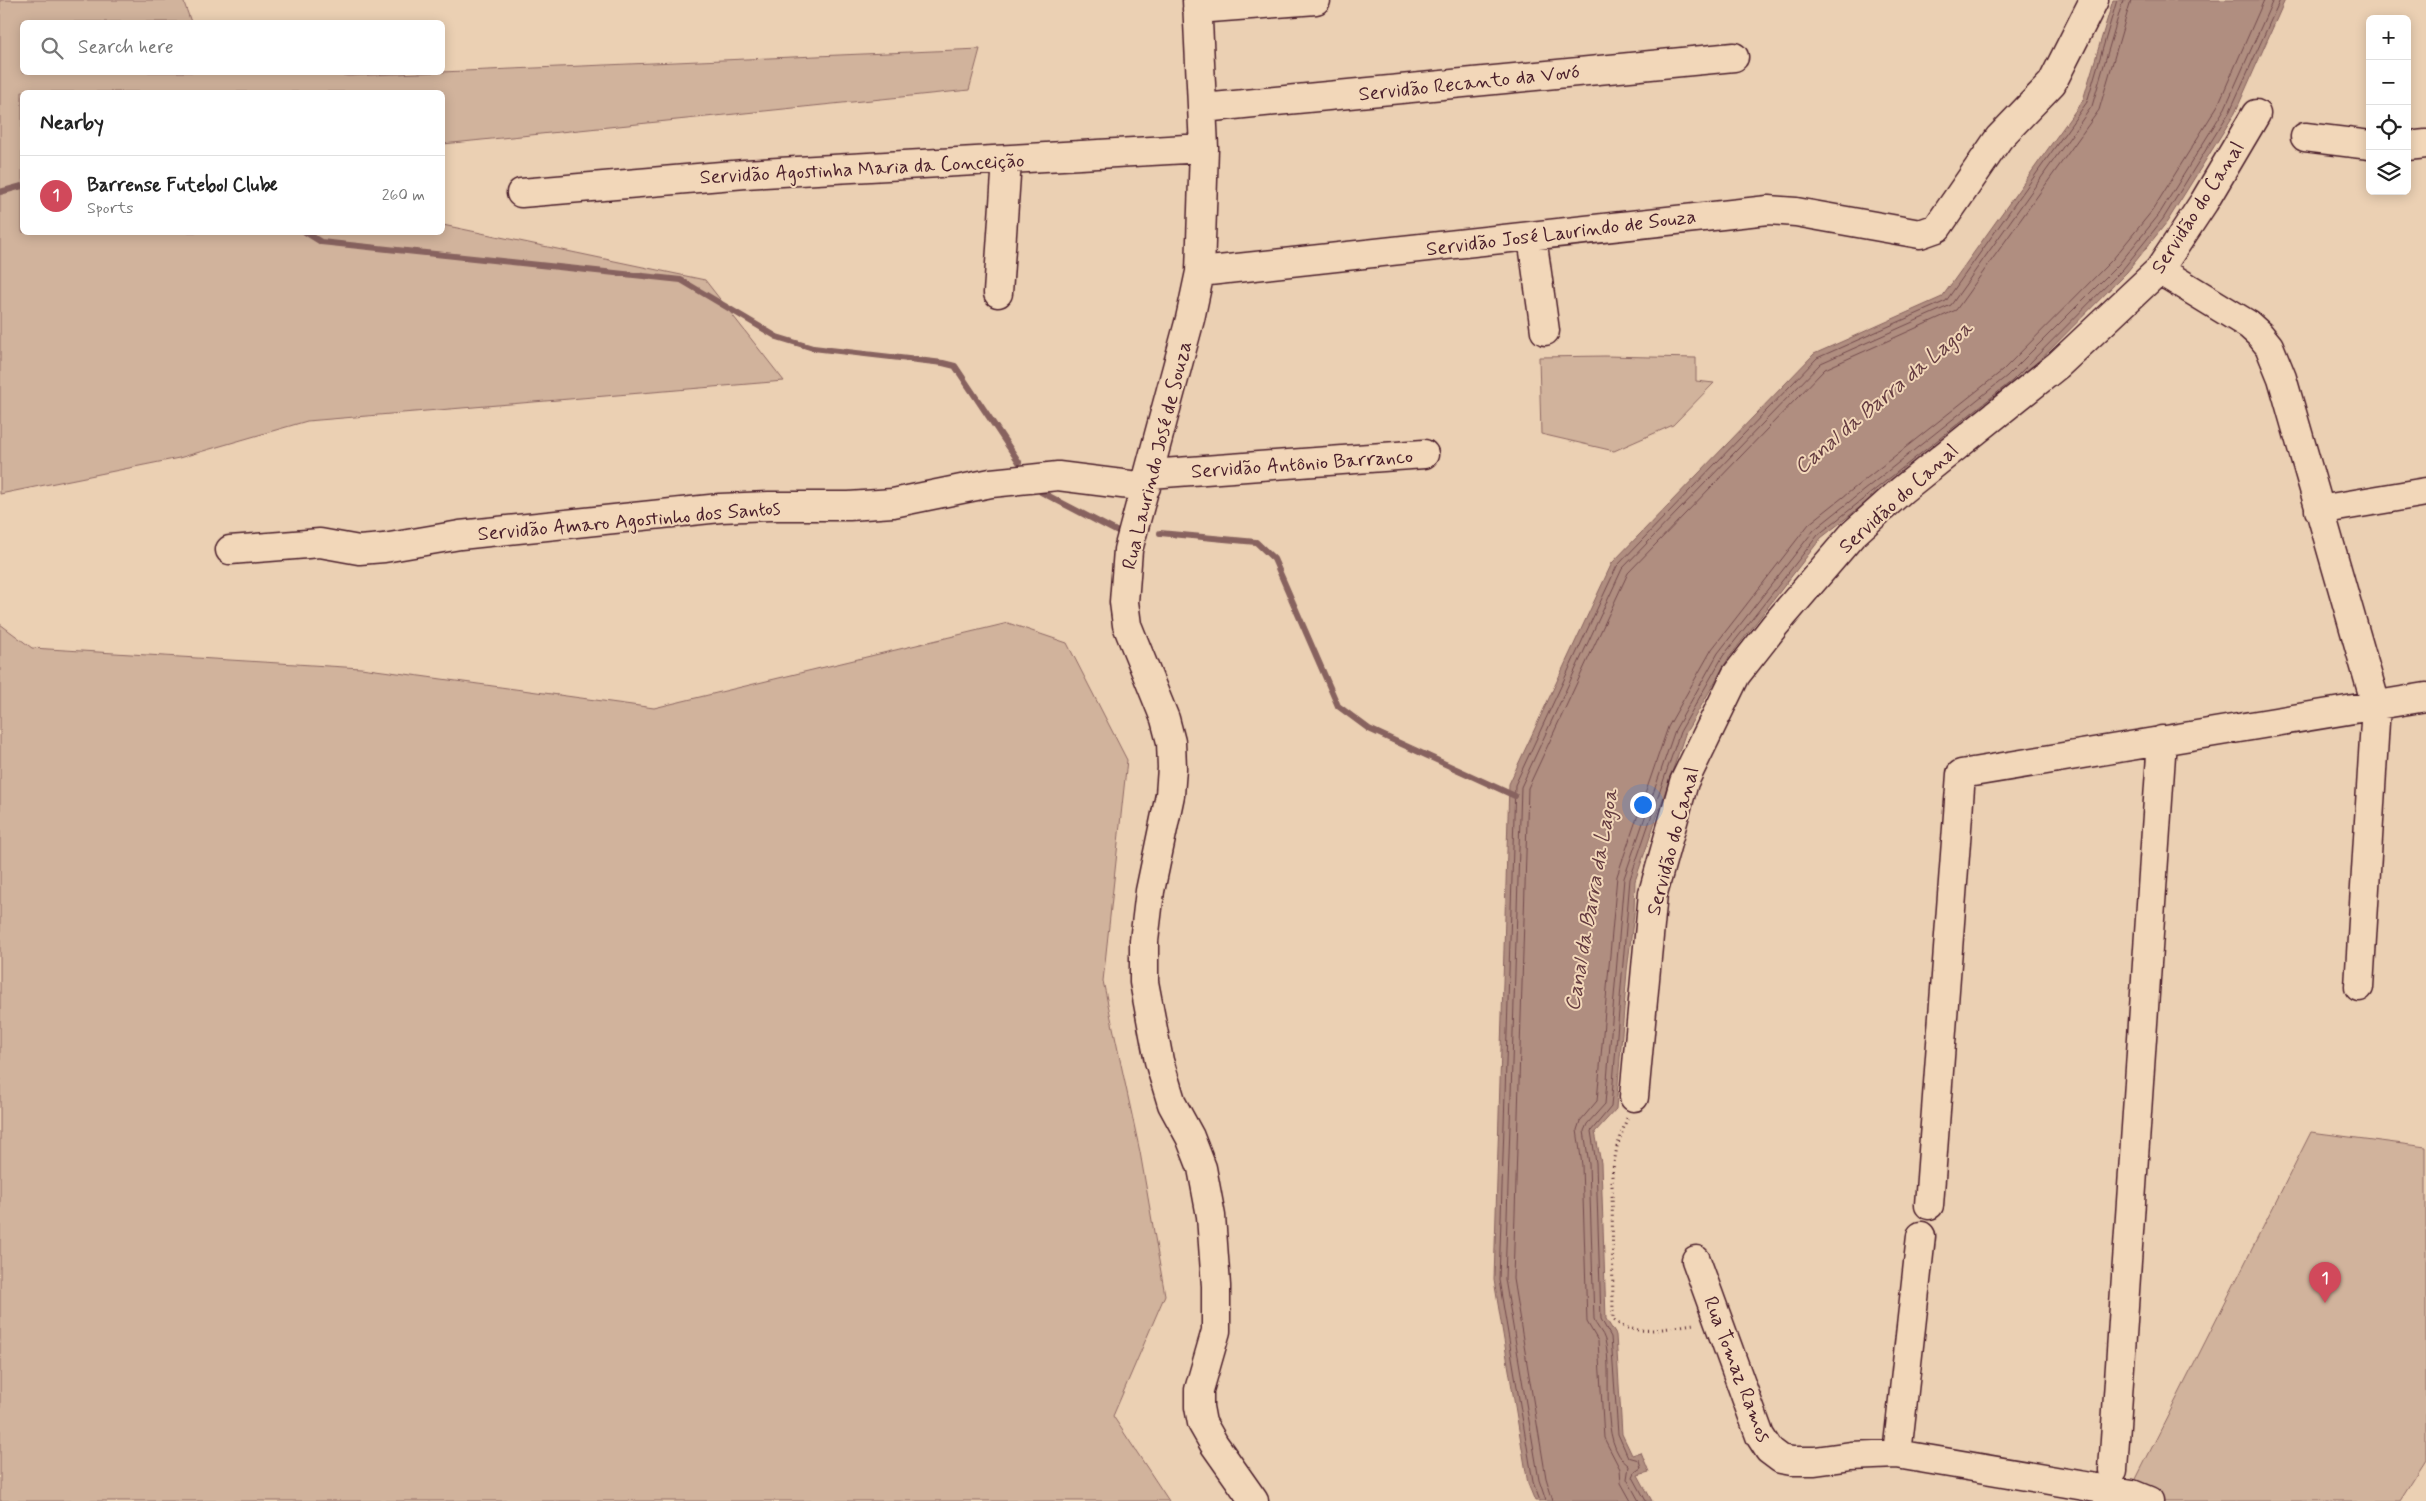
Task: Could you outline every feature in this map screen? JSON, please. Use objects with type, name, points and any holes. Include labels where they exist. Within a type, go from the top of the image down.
[{"type":"street","points":[[1197,5],[1316,0]]},
{"type":"street","name":"Servidão José Laurindo de Souza","points":[[1200,272],[1768,210],[1796,212],[1920,234],[1937,228],[1999,138],[2052,83],[2094,0]]},
{"type":"street","name":"Rua Laurindo José de Souza","points":[[1197,5],[1204,148],[1200,272],[1190,319],[1128,550],[1124,602],[1127,625],[1165,719],[1171,742],[1170,795],[1150,891],[1144,941],[1144,982],[1159,1061],[1172,1104],[1190,1137],[1202,1168],[1211,1216],[1216,1286],[1216,1331],[1199,1390],[1202,1423],[1254,1501]]},
{"type":"street","name":"Servidão Recanto da Vovó","points":[[1203,108],[1734,57]]},
{"type":"street","name":"Servidão do Canal","points":[[1634,1096],[1653,894],[1684,782],[1736,675],[1775,625],[1853,534],[1909,483],[2058,364],[2159,270],[2204,202],[2256,114]]},
{"type":"street","points":[[2304,137],[2366,145]]},
{"type":"street","points":[[2411,146],[2426,144]]},
{"type":"street","name":"Servidão Agostinha Maria da Conceição","points":[[521,193],[745,174],[1204,148]]},
{"type":"street","points":[[998,293],[1007,160]]},
{"type":"street","points":[[1532,237],[1545,331]]},
{"type":"street","points":[[2159,270],[2248,325],[2269,346],[2282,378],[2376,705],[2358,987]]},
{"type":"street","name":"Servidão Antônio Barranco","points":[[1148,480],[1424,454]]},
{"type":"street","name":"Servidão Amaro Agostinho dos Santos","points":[[230,550],[320,543],[360,550],[384,548],[460,535],[720,508],[849,506],[893,503],[991,483],[1058,476],[1148,480]]},
{"type":"street","points":[[2319,510],[2426,492]]},
{"type":"street","points":[[1929,1205],[1961,774],[2426,697]]},
{"type":"street","points":[[2113,1470],[2162,740]]},
{"type":"street","points":[[1896,1454],[1921,1236]]},
{"type":"street","name":"Rua Tomaz Ramos","points":[[1696,1260],[1760,1436],[1769,1450],[1780,1458],[1792,1461],[1815,1462],[1851,1456],[1896,1454],[2132,1494],[2149,1501]]},
{"type":"path","points":[[1634,1096],[1617,1147],[1612,1174],[1613,1320],[1621,1327],[1636,1331],[1719,1321]]},
{"type":"shaded area","points":[[0,0],[183,0],[190,20],[20,20],[20,75],[445,75],[445,72],[980,49],[969,90],[445,144],[445,90],[20,90],[20,235],[445,235],[445,225],[705,280],[784,381],[307,421],[179,458],[0,494]]},
{"type":"shaded area","points":[[1539,357],[1696,358],[1696,381],[1714,383],[1673,425],[1614,451],[1541,434]]},
{"type":"shaded area","points":[[1008,623],[1067,643],[1127,760],[1103,981],[1140,1152],[1165,1295],[1113,1416],[1169,1501],[0,1501],[0,624],[32,648],[361,668],[654,708]]},
{"type":"shaded area","points":[[2311,1132],[2426,1147],[2426,1460],[2400,1501],[2160,1501],[2133,1485]]},
{"type":"water","name":"Canal da Barra da Lagoa","points":[[2113,0],[2285,0],[2235,113],[2167,222],[2127,272],[2015,385],[1821,538],[1728,659],[1685,734],[1635,881],[1634,913],[1627,971],[1616,1109],[1595,1132],[1601,1163],[1606,1319],[1616,1335],[1622,1434],[1632,1455],[1641,1452],[1649,1472],[1638,1475],[1652,1501],[1535,1501],[1528,1484],[1494,1280],[1509,784],[1612,563],[1814,354],[1942,297],[2083,100]]},
{"type":"waterway","points":[[0,192],[20,187]]},
{"type":"waterway","points":[[310,235],[321,242],[681,280],[777,337],[813,348],[955,366],[1019,462]]},
{"type":"waterway","points":[[1041,492],[1116,531]]},
{"type":"waterway","points":[[1160,533],[1256,542],[1274,559],[1338,706],[1369,729],[1515,796]]},
{"type":"place","name":"Barrense Futebol Clube","points":[[2325,1303]]}]
